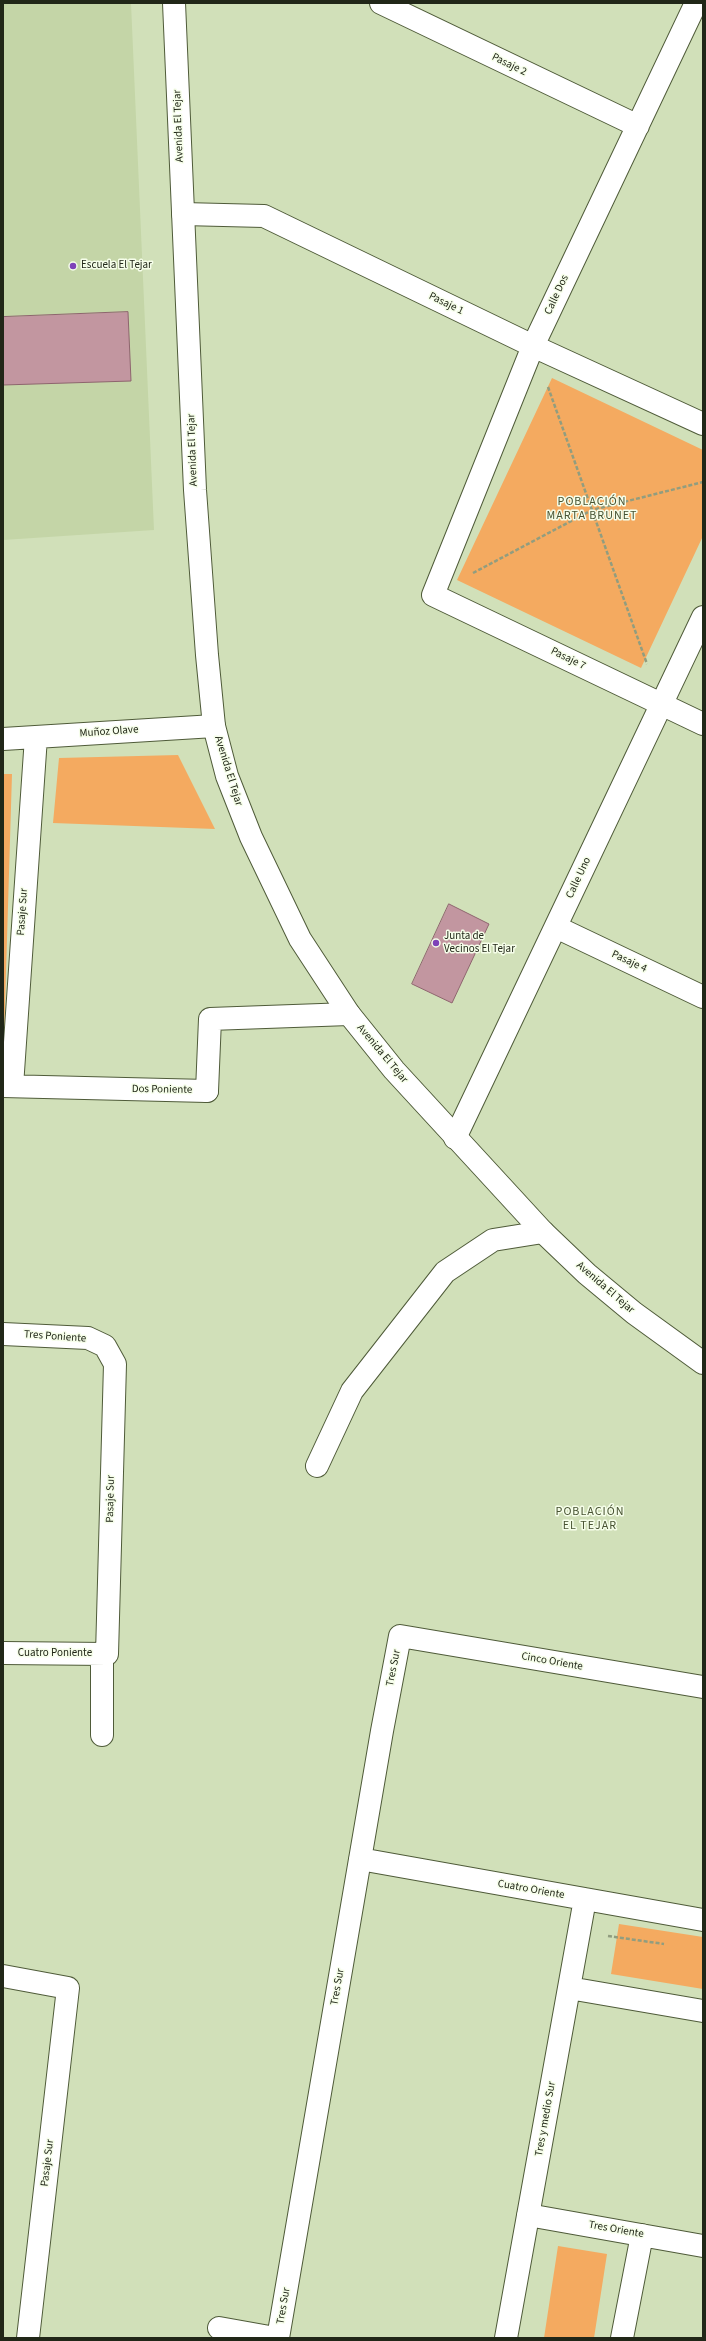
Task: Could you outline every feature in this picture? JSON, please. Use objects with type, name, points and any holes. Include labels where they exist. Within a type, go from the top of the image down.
[{"type":"street","name":"Avenida El Tejar","points":[[174,3],[194,490],[214,726],[227,776],[251,837],[300,940],[348,1014],[394,1070],[543,1232],[587,1274],[634,1313],[703,1363]]},
{"type":"street","name":"Pasaje 2","points":[[381,3],[638,126]]},
{"type":"street","name":"Calle Dos","points":[[433,595],[533,346],[696,3]]},
{"type":"street","name":"Pasaje 1","points":[[183,214],[264,216],[533,346],[703,424]]},
{"type":"street","name":"Pasaje 7","points":[[433,595],[703,724]]},
{"type":"street","name":"Calle Uno","points":[[455,1138],[703,617]]},
{"type":"street","name":"Muñoz Olave","points":[[3,739],[214,726]]},
{"type":"street","name":"Pasaje Sur","points":[[7,1086],[36,737]]},
{"type":"street","name":"Pasaje 4","points":[[556,927],[703,997]]},
{"type":"street","name":"Dos Poniente","points":[[7,1086],[207,1091],[210,1019],[348,1014]]},
{"type":"street","points":[[317,1466],[352,1391],[445,1272],[493,1240],[543,1232]]},
{"type":"street","name":"Tres Poniente","points":[[3,1334],[88,1338],[105,1346]]},
{"type":"street","name":"Pasaje Sur","points":[[102,1735],[115,1364],[105,1346]]},
{"type":"street","name":"Cinco Oriente","points":[[400,1636],[703,1687]]},
{"type":"street","name":"Tres Sur","points":[[277,2338],[400,1636]]},
{"type":"street","name":"Cuatro Poniente","points":[[3,1653],[105,1654]]},
{"type":"street","name":"Cuatro Oriente","points":[[360,1859],[703,1920]]},
{"type":"street","name":"Tres y medio Sur","points":[[506,2338],[585,1899]]},
{"type":"street","name":"Pasaje Sur","points":[[3,1976],[68,1988],[28,2338]]},
{"type":"street","points":[[570,1988],[703,2011]]},
{"type":"street","name":"Tres Oriente","points":[[528,2215],[703,2246]]},
{"type":"street","points":[[622,2338],[642,2235]]},
{"type":"street","points":[[219,2328],[277,2338]]},
{"type":"path","points":[[533,346],[661,704]]},
{"type":"path","points":[[433,595],[592,510],[703,482]]},
{"type":"path","points":[[579,1931],[672,1946]]},
{"type":"shaded area","name":"Escuela El Tejar","points":[[3,3],[131,3],[154,530],[3,540]]},
{"type":"shaded area","points":[[552,378],[703,450],[703,536],[641,668],[457,580]]},
{"type":"shaded area","points":[[178,755],[215,829],[53,823],[59,758]]},
{"type":"shaded area","points":[[3,774],[12,774],[3,1071]]},
{"type":"shaded area","points":[[619,1924],[703,1937],[703,1989],[611,1974]]},
{"type":"shaded area","points":[[558,2246],[607,2254],[594,2338],[544,2338]]},
{"type":"building","points":[[128,312],[131,381],[3,385],[3,317]]},
{"type":"building","points":[[449,904],[489,924],[452,1003],[412,984]]},
{"type":"place","name":"Escuela El Tejar","points":[[73,266]]},
{"type":"place","name":"Junta de Vecinos El Tejar","points":[[436,943]]},
{"type":"district","name":"POBLACIÓN MARTA BRUNET","points":[[592,509]]},
{"type":"district","name":"POBLACIÓN EL TEJAR","points":[[590,1519]]}]
